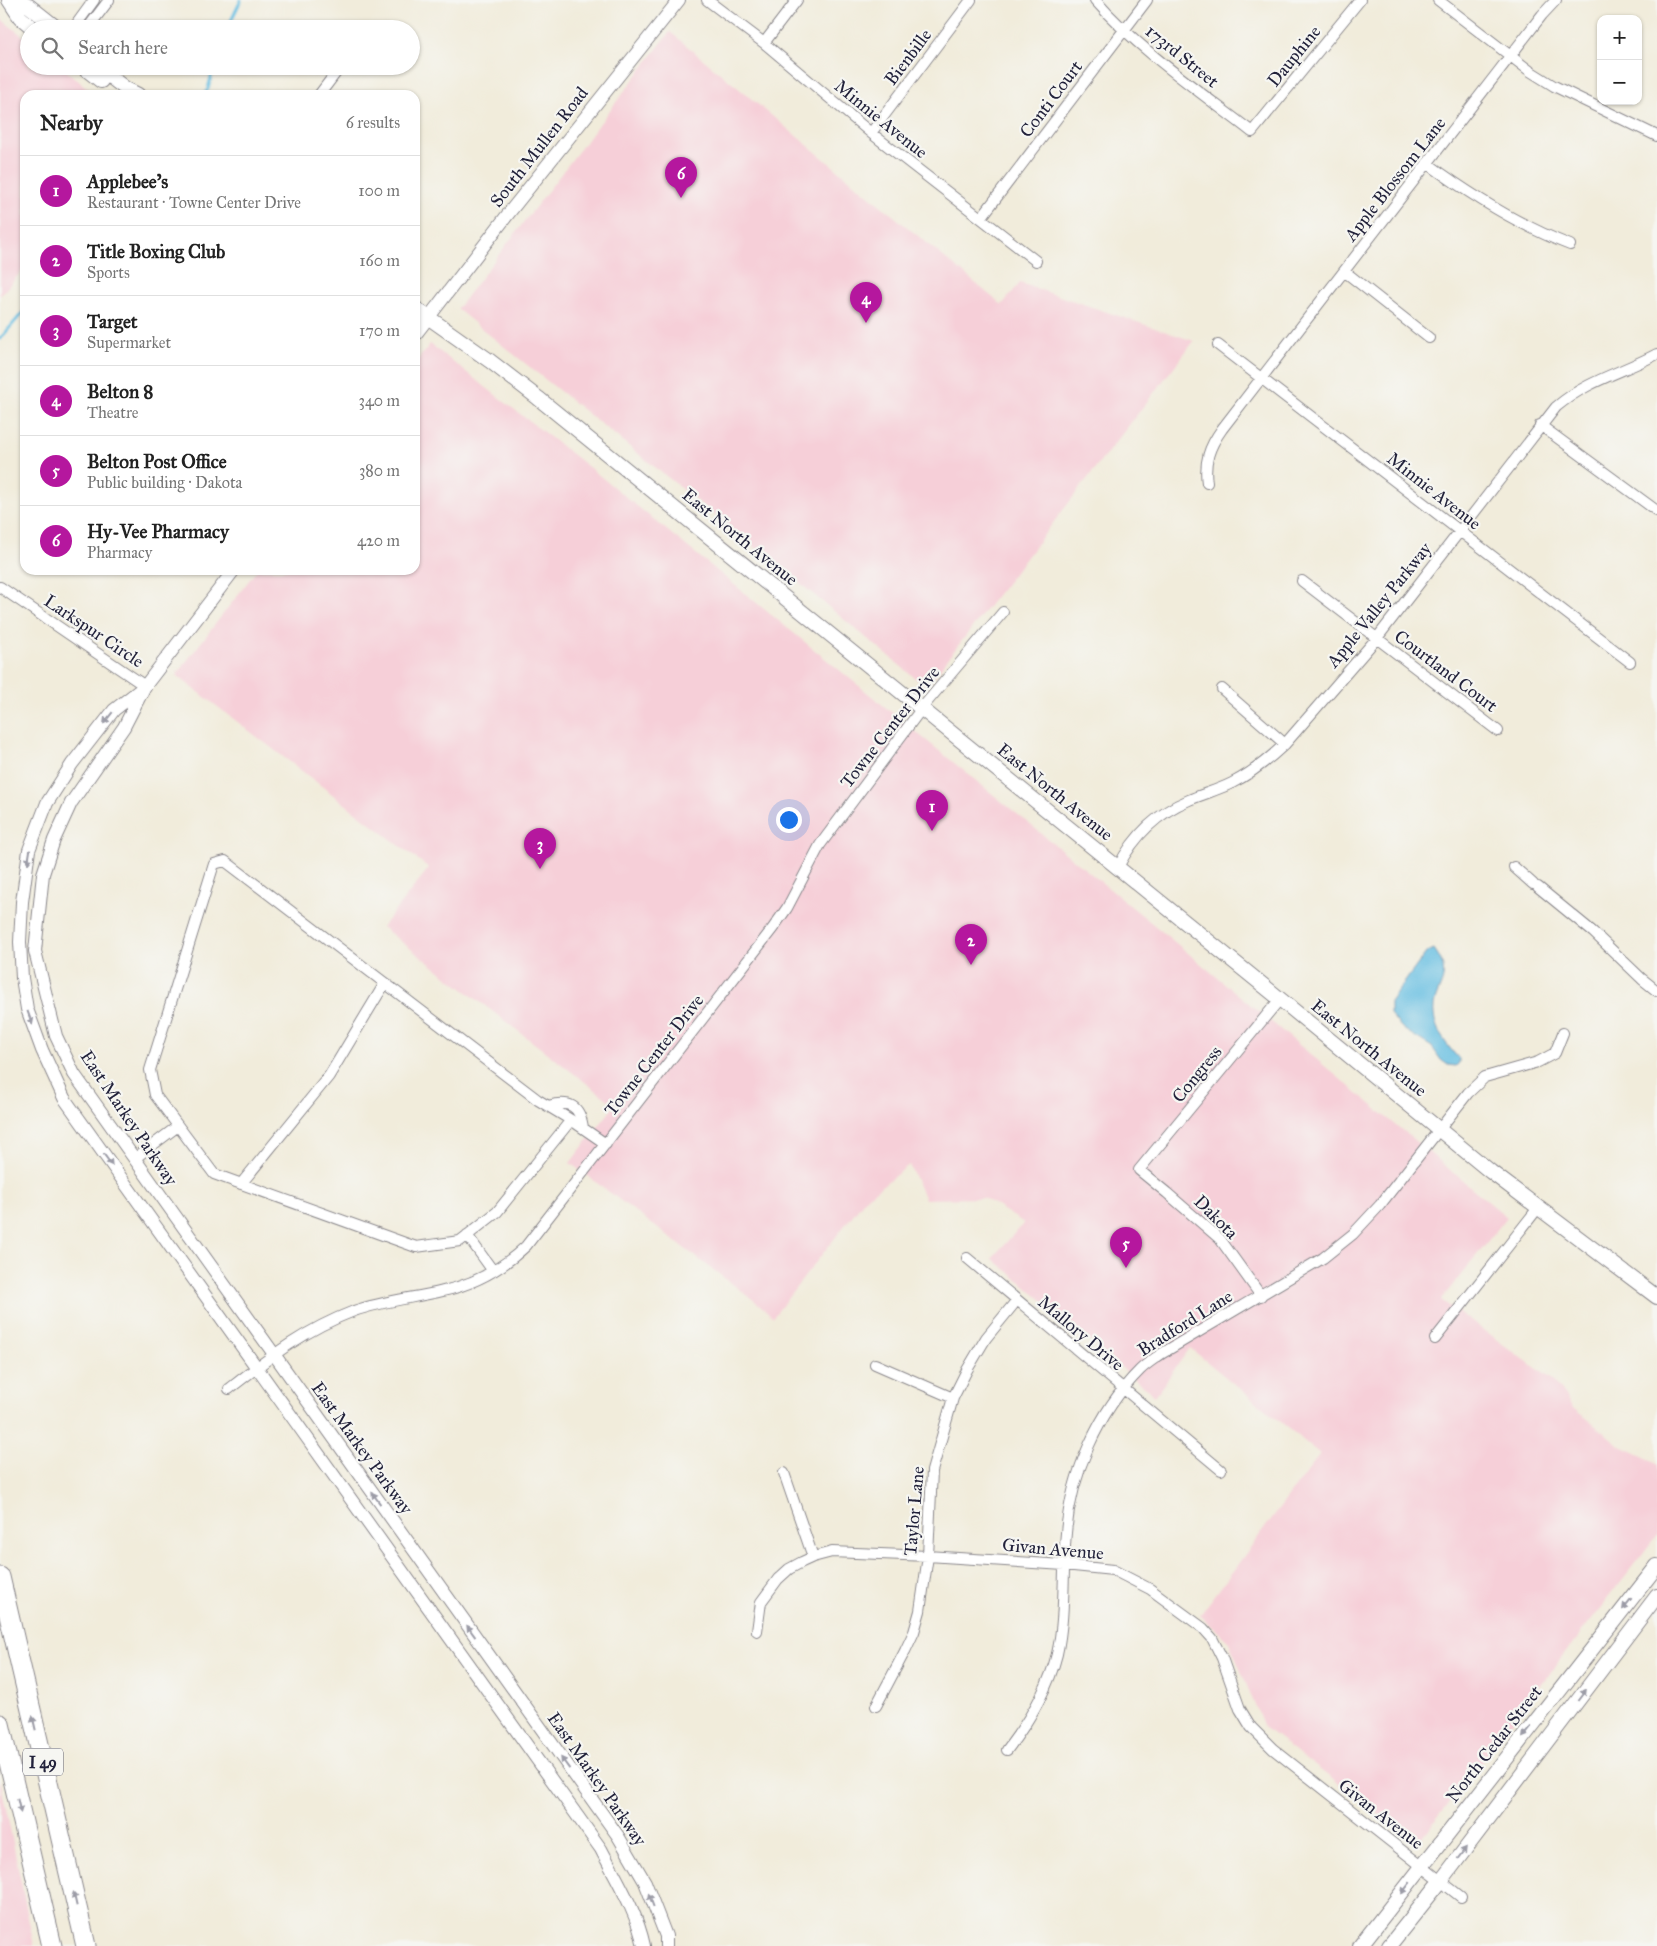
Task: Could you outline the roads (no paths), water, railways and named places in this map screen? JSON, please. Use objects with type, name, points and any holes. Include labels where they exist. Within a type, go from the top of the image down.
[{"type":"highway","name":"I 49","points":[[0,1577],[86,1946]]},
{"type":"highway","name":"I 49","points":[[0,1724],[52,1946]]},
{"type":"main road","points":[[10,0],[23,20]]},
{"type":"main road","points":[[10,0],[34,20]]},
{"type":"main road","points":[[10,0],[29,6],[47,20]]},
{"type":"main road","points":[[93,75],[113,90]]},
{"type":"main road","points":[[108,75],[128,90]]},
{"type":"main road","points":[[116,75],[134,90]]},
{"type":"main road","name":"East North Avenue","points":[[420,311],[538,398],[1440,1130],[1538,1208],[1657,1297]]},
{"type":"main road","name":"North Cedar Street","points":[[1360,1946],[1657,1566]]},
{"type":"main road","points":[[1389,1946],[1657,1596]]},
{"type":"street","points":[[79,20],[94,0]]},
{"type":"street","points":[[94,20],[110,0]]},
{"type":"street","name":"South Mullen Road","points":[[420,328],[512,209],[679,0]]},
{"type":"street","name":"Minnie Avenue","points":[[707,0],[764,43],[871,133],[1036,262]]},
{"type":"street","points":[[764,43],[796,0]]},
{"type":"street","name":"Bienbille","points":[[871,133],[971,0]]},
{"type":"street","name":"173rd Street","points":[[1095,0],[1124,30],[1252,132]]},
{"type":"street","name":"Conti Court","points":[[981,218],[1147,0]]},
{"type":"street","name":"Dauphine","points":[[1252,132],[1360,0]]},
{"type":"street","points":[[1438,0],[1510,56],[1560,90],[1657,136]]},
{"type":"street","name":"Apple Blossom Lane","points":[[1207,484],[1206,464],[1214,442],[1427,163],[1556,0]]},
{"type":"street","points":[[323,90],[334,75]]},
{"type":"street","points":[[1427,163],[1462,189],[1506,215],[1534,230],[1570,245]]},
{"type":"street","points":[[1344,271],[1429,338]]},
{"type":"street","name":"Minnie Avenue","points":[[1218,344],[1459,532],[1630,662]]},
{"type":"street","name":"Apple Valley Parkway","points":[[1118,867],[1136,838],[1160,815],[1182,803],[1234,782],[1270,758],[1285,744],[1377,638],[1540,425],[1556,407],[1582,387],[1657,354]]},
{"type":"street","points":[[1540,425],[1657,511]]},
{"type":"street","points":[[145,686],[230,575]]},
{"type":"street","name":"Courtland Court","points":[[1302,581],[1498,731]]},
{"type":"street","name":"Larkspur Circle","points":[[0,587],[145,686]]},
{"type":"street","name":"Towne Center Drive","points":[[229,1389],[298,1338],[356,1311],[405,1298],[444,1291],[480,1279],[510,1261],[526,1246],[773,928],[787,908],[820,845],[922,708],[1003,612]]},
{"type":"street","name":"East Markey Parkway","points":[[145,686],[124,727],[71,803],[54,840],[43,874],[35,951],[56,1036],[74,1074],[618,1836],[645,1882],[666,1936],[666,1946]]},
{"type":"street","name":"East Markey Parkway","points":[[145,686],[114,710],[72,764],[47,803],[29,850],[22,902],[20,942],[22,978],[27,1009],[42,1050],[64,1098],[601,1849],[624,1893],[642,1936],[644,1946]]},
{"type":"street","points":[[1222,689],[1285,744]]},
{"type":"street","points":[[571,1120],[497,1212],[460,1241],[416,1247],[214,1174],[155,1095],[150,1070],[214,864],[225,861],[538,1100],[571,1120],[606,1144]]},
{"type":"street","points":[[1514,867],[1592,932],[1657,991]]},
{"type":"street","points":[[241,1184],[328,1076],[385,983]]},
{"type":"street","name":"Congress","points":[[1139,1170],[1280,999]]},
{"type":"street","name":"Bradford Lane","points":[[1006,1750],[1033,1712],[1051,1675],[1061,1637],[1068,1517],[1080,1470],[1094,1436],[1113,1402],[1123,1389],[1141,1368],[1161,1354],[1323,1258],[1353,1234],[1380,1205],[1468,1093],[1485,1077],[1538,1062],[1555,1053],[1563,1033]]},
{"type":"street","points":[[548,1106],[566,1103],[575,1108],[581,1116],[583,1128]]},
{"type":"street","points":[[134,1159],[178,1126]]},
{"type":"street","name":"Dakota","points":[[1139,1170],[1220,1239],[1261,1296]]},
{"type":"street","points":[[1435,1339],[1538,1208]]},
{"type":"street","points":[[467,1235],[492,1271]]},
{"type":"street","name":"Mallory Drive","points":[[967,1258],[1221,1470]]},
{"type":"street","name":"Taylor Lane","points":[[876,1706],[914,1632],[920,1611],[928,1556],[932,1471],[953,1398],[986,1338],[1017,1300]]},
{"type":"street","points":[[875,1364],[953,1398]]},
{"type":"street","points":[[784,1473],[813,1557]]},
{"type":"street","name":"Givan Avenue","points":[[757,1631],[762,1602],[770,1589],[790,1569],[813,1557],[832,1552],[928,1556],[1113,1570],[1150,1589],[1203,1628],[1212,1638],[1222,1658],[1240,1709],[1251,1727],[1273,1749],[1461,1897]]},
{"type":"water","points":[[1434,949],[1443,969],[1442,984],[1434,1006],[1435,1022],[1443,1039],[1459,1059],[1459,1063],[1456,1066],[1448,1065],[1441,1060],[1432,1047],[1403,1029],[1390,1014],[1390,1002],[1426,953]]},
{"type":"waterway","points":[[231,20],[241,0]]},
{"type":"waterway","points":[[207,90],[212,75]]},
{"type":"waterway","points":[[0,339],[20,316]]},
{"type":"place","name":"Hy-Vee Pharmacy","points":[[681,198]]},
{"type":"place","name":"Belton 8","points":[[866,323]]},
{"type":"place","name":"Applebee's","points":[[932,831]]},
{"type":"place","name":"Target","points":[[540,869]]},
{"type":"place","name":"Title Boxing Club","points":[[971,965]]},
{"type":"place","name":"Belton Post Office","points":[[1126,1268]]}]
